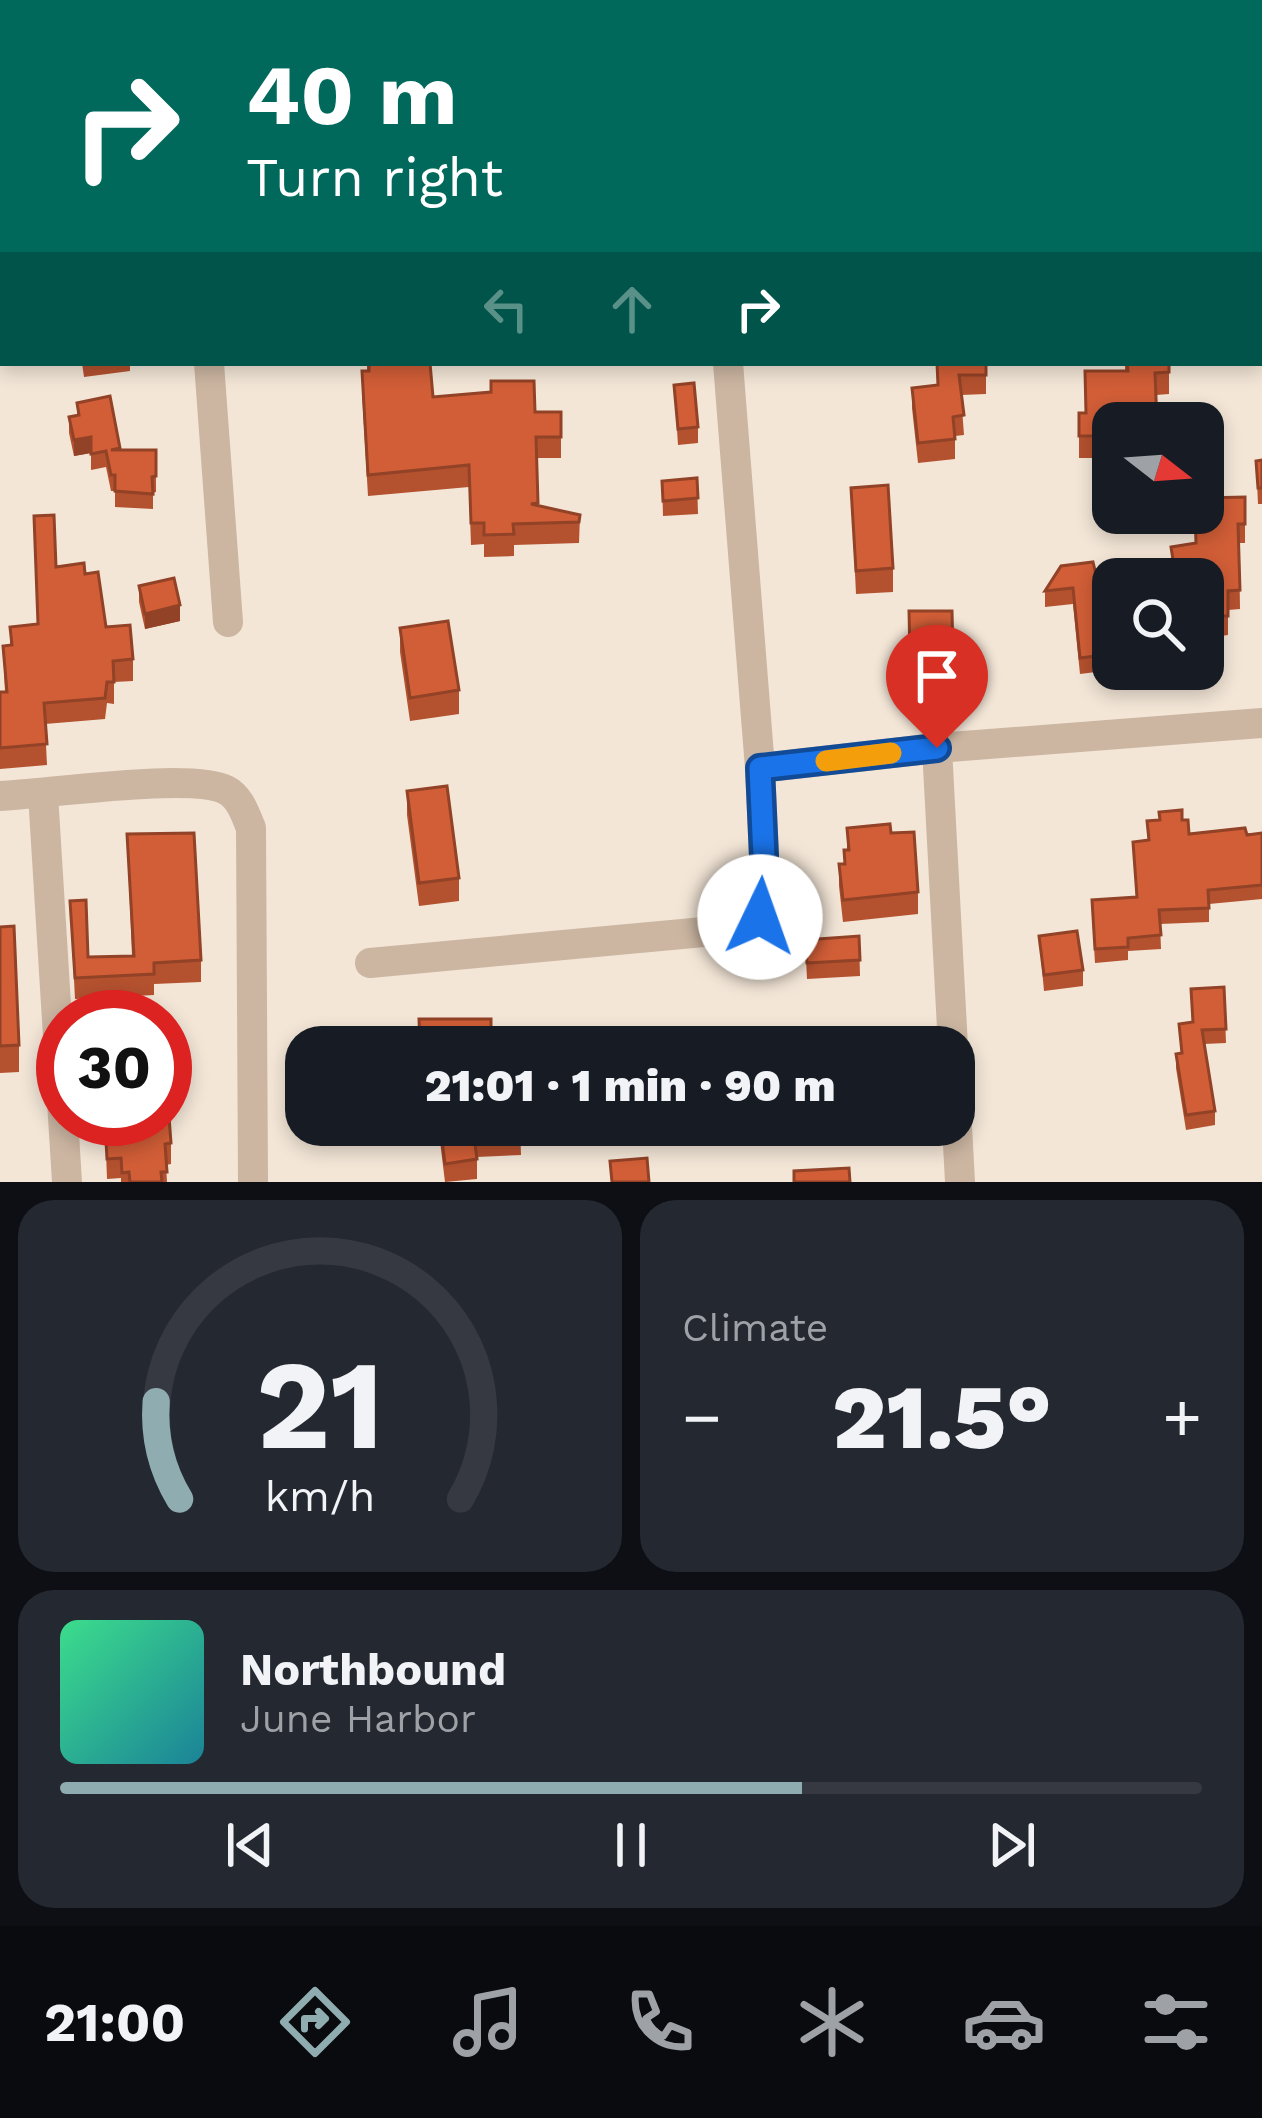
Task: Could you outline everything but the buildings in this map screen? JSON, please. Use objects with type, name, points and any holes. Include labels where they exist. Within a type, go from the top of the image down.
[{"type":"street","points":[[209,366],[228,622]]},
{"type":"street","points":[[370,963],[747,928],[760,917],[766,901],[760,768],[728,366]]},
{"type":"street","points":[[760,768],[937,748],[1262,723]]},
{"type":"street","points":[[937,748],[952,1026]]},
{"type":"street","points":[[0,796],[195,781],[228,790],[240,803],[251,828],[254,1182]]},
{"type":"street","points":[[43,794],[67,1182]]},
{"type":"street","points":[[958,1146],[960,1182]]},
{"type":"slow traffic","points":[[826,761],[891,753]]},
{"type":"route","points":[[760,917],[766,901],[760,768],[937,748]]}]
